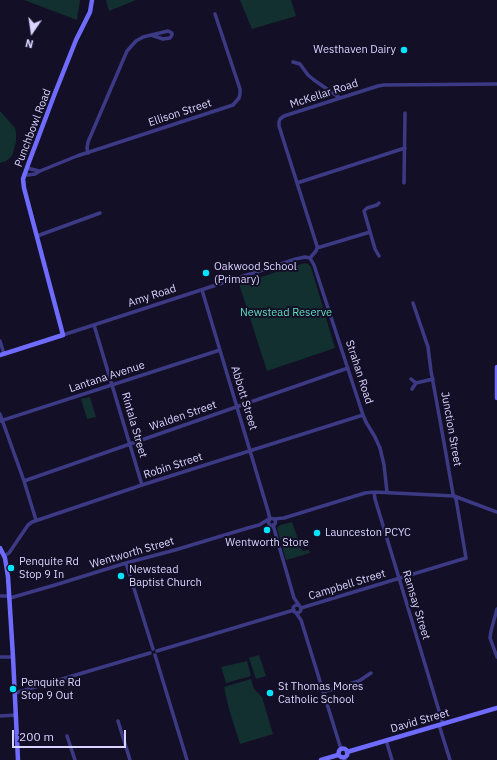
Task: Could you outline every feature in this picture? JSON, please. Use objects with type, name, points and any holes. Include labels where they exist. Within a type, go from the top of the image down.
[{"type":"street","name":"Punchbowl Road","points":[[63,335],[24,184],[24,174],[76,40],[90,12],[92,0]]},
{"type":"street","name":"Ellison Street","points":[[24,174],[31,175],[88,153],[233,105],[237,102],[240,89],[215,14]]},
{"type":"street","points":[[88,153],[88,142],[127,51],[143,37],[168,31],[170,31],[172,35],[170,38],[163,39],[151,36]]},
{"type":"street","points":[[293,62],[301,63],[308,75],[340,98]]},
{"type":"street","name":"McKellar Road","points":[[317,248],[279,126],[280,119],[284,116],[378,86],[497,84]]},
{"type":"street","points":[[404,182],[405,114]]},
{"type":"street","points":[[297,183],[405,148]]},
{"type":"street","points":[[27,168],[40,171]]},
{"type":"street","points":[[372,256],[378,254],[364,211],[366,208],[378,204],[380,209]]},
{"type":"street","points":[[37,236],[100,213]]},
{"type":"street","points":[[310,258],[317,248],[370,232]]},
{"type":"street","name":"Amy Road","points":[[2,355],[296,259],[305,257],[310,258]]},
{"type":"street","name":"Strahan Road","points":[[310,258],[314,265],[363,415],[382,454],[387,492]]},
{"type":"street","name":"Abbott Street","points":[[202,290],[272,521],[294,598],[294,610]]},
{"type":"street","name":"Junction Street","points":[[413,303],[428,347],[466,558]]},
{"type":"street","name":"Rintala Street","points":[[94,325],[142,485]]},
{"type":"street","points":[[0,341],[2,355]]},
{"type":"street","name":"Lantana Avenue","points":[[1,421],[220,350]]},
{"type":"street","points":[[497,367],[497,398]]},
{"type":"street","name":"Walden Street","points":[[24,481],[348,368]]},
{"type":"street","points":[[410,379],[416,383],[433,380]]},
{"type":"street","points":[[412,389],[416,383]]},
{"type":"street","points":[[0,414],[1,421],[24,481],[36,520]]},
{"type":"street","name":"Robin Street","points":[[4,556],[9,553],[28,525],[36,520],[363,415]]},
{"type":"street","name":"Ramsay Street","points":[[374,492],[450,760]]},
{"type":"street","name":"Wentworth Street","points":[[0,596],[9,597],[55,585],[365,493],[387,492],[454,496],[497,512]]},
{"type":"street","points":[[0,548],[7,568],[18,760]]},
{"type":"street","name":"Campbell Street","points":[[301,608],[466,558]]},
{"type":"street","points":[[126,563],[155,650],[155,656],[187,760]]},
{"type":"street","name":"Abbott Street","points":[[294,598],[301,608]]},
{"type":"street","points":[[294,610],[296,605],[301,608]]},
{"type":"street","points":[[15,693],[150,653],[151,650],[294,610],[298,613],[301,608]]},
{"type":"street","points":[[301,608],[301,620],[341,749],[344,749],[347,752],[345,759],[338,755],[321,760]]},
{"type":"street","points":[[497,609],[490,635],[490,640],[497,657]]},
{"type":"street","points":[[294,610],[301,620]]},
{"type":"street","points":[[150,653],[151,655],[155,656]]},
{"type":"street","points":[[0,657],[13,657]]},
{"type":"street","points":[[323,692],[359,681],[371,673]]},
{"type":"street","name":"David Street","points":[[347,752],[497,708]]},
{"type":"street","points":[[0,716],[16,715]]},
{"type":"street","points":[[118,721],[130,760]]},
{"type":"street","points":[[67,736],[75,760]]},
{"type":"street","points":[[386,740],[392,760]]},
{"type":"street","points":[[338,755],[338,751],[341,749]]},
{"type":"green space","points":[[24,0],[80,0],[77,20]]},
{"type":"green space","points":[[106,0],[136,0],[109,11]]},
{"type":"green space","points":[[240,0],[291,0],[296,16],[252,29]]},
{"type":"green space","points":[[0,111],[15,128],[16,142],[12,156],[6,161],[0,163]]},
{"type":"green space","name":"Newstead Reserve","points":[[305,263],[311,267],[335,348],[267,371],[239,284]]},
{"type":"green space","points":[[90,397],[96,417],[87,419],[81,399]]},
{"type":"green space","points":[[292,522],[302,551],[309,550],[310,553],[286,560],[277,528],[280,525]]},
{"type":"green space","points":[[259,655],[266,676],[256,679],[249,658]]},
{"type":"green space","points":[[247,661],[251,676],[226,683],[221,667]]},
{"type":"green space","points":[[251,679],[254,689],[262,697],[273,734],[240,744],[224,687]]},
{"type":"place","name":"Westhaven Dairy","points":[[404,50]]},
{"type":"place","name":"Oakwood School (Primary)","points":[[206,273]]},
{"type":"place","name":"Wentworth Store","points":[[267,530]]},
{"type":"place","name":"Launceston PCYC","points":[[317,533]]},
{"type":"place","name":"Penquite Rd Stop 9 In","points":[[11,568]]},
{"type":"place","name":"Newstead Baptist Church","points":[[121,576]]},
{"type":"place","name":"Penquite Rd Stop 9 Out","points":[[13,689]]},
{"type":"place","name":"St Thomas Mores Catholic School","points":[[270,693]]}]
